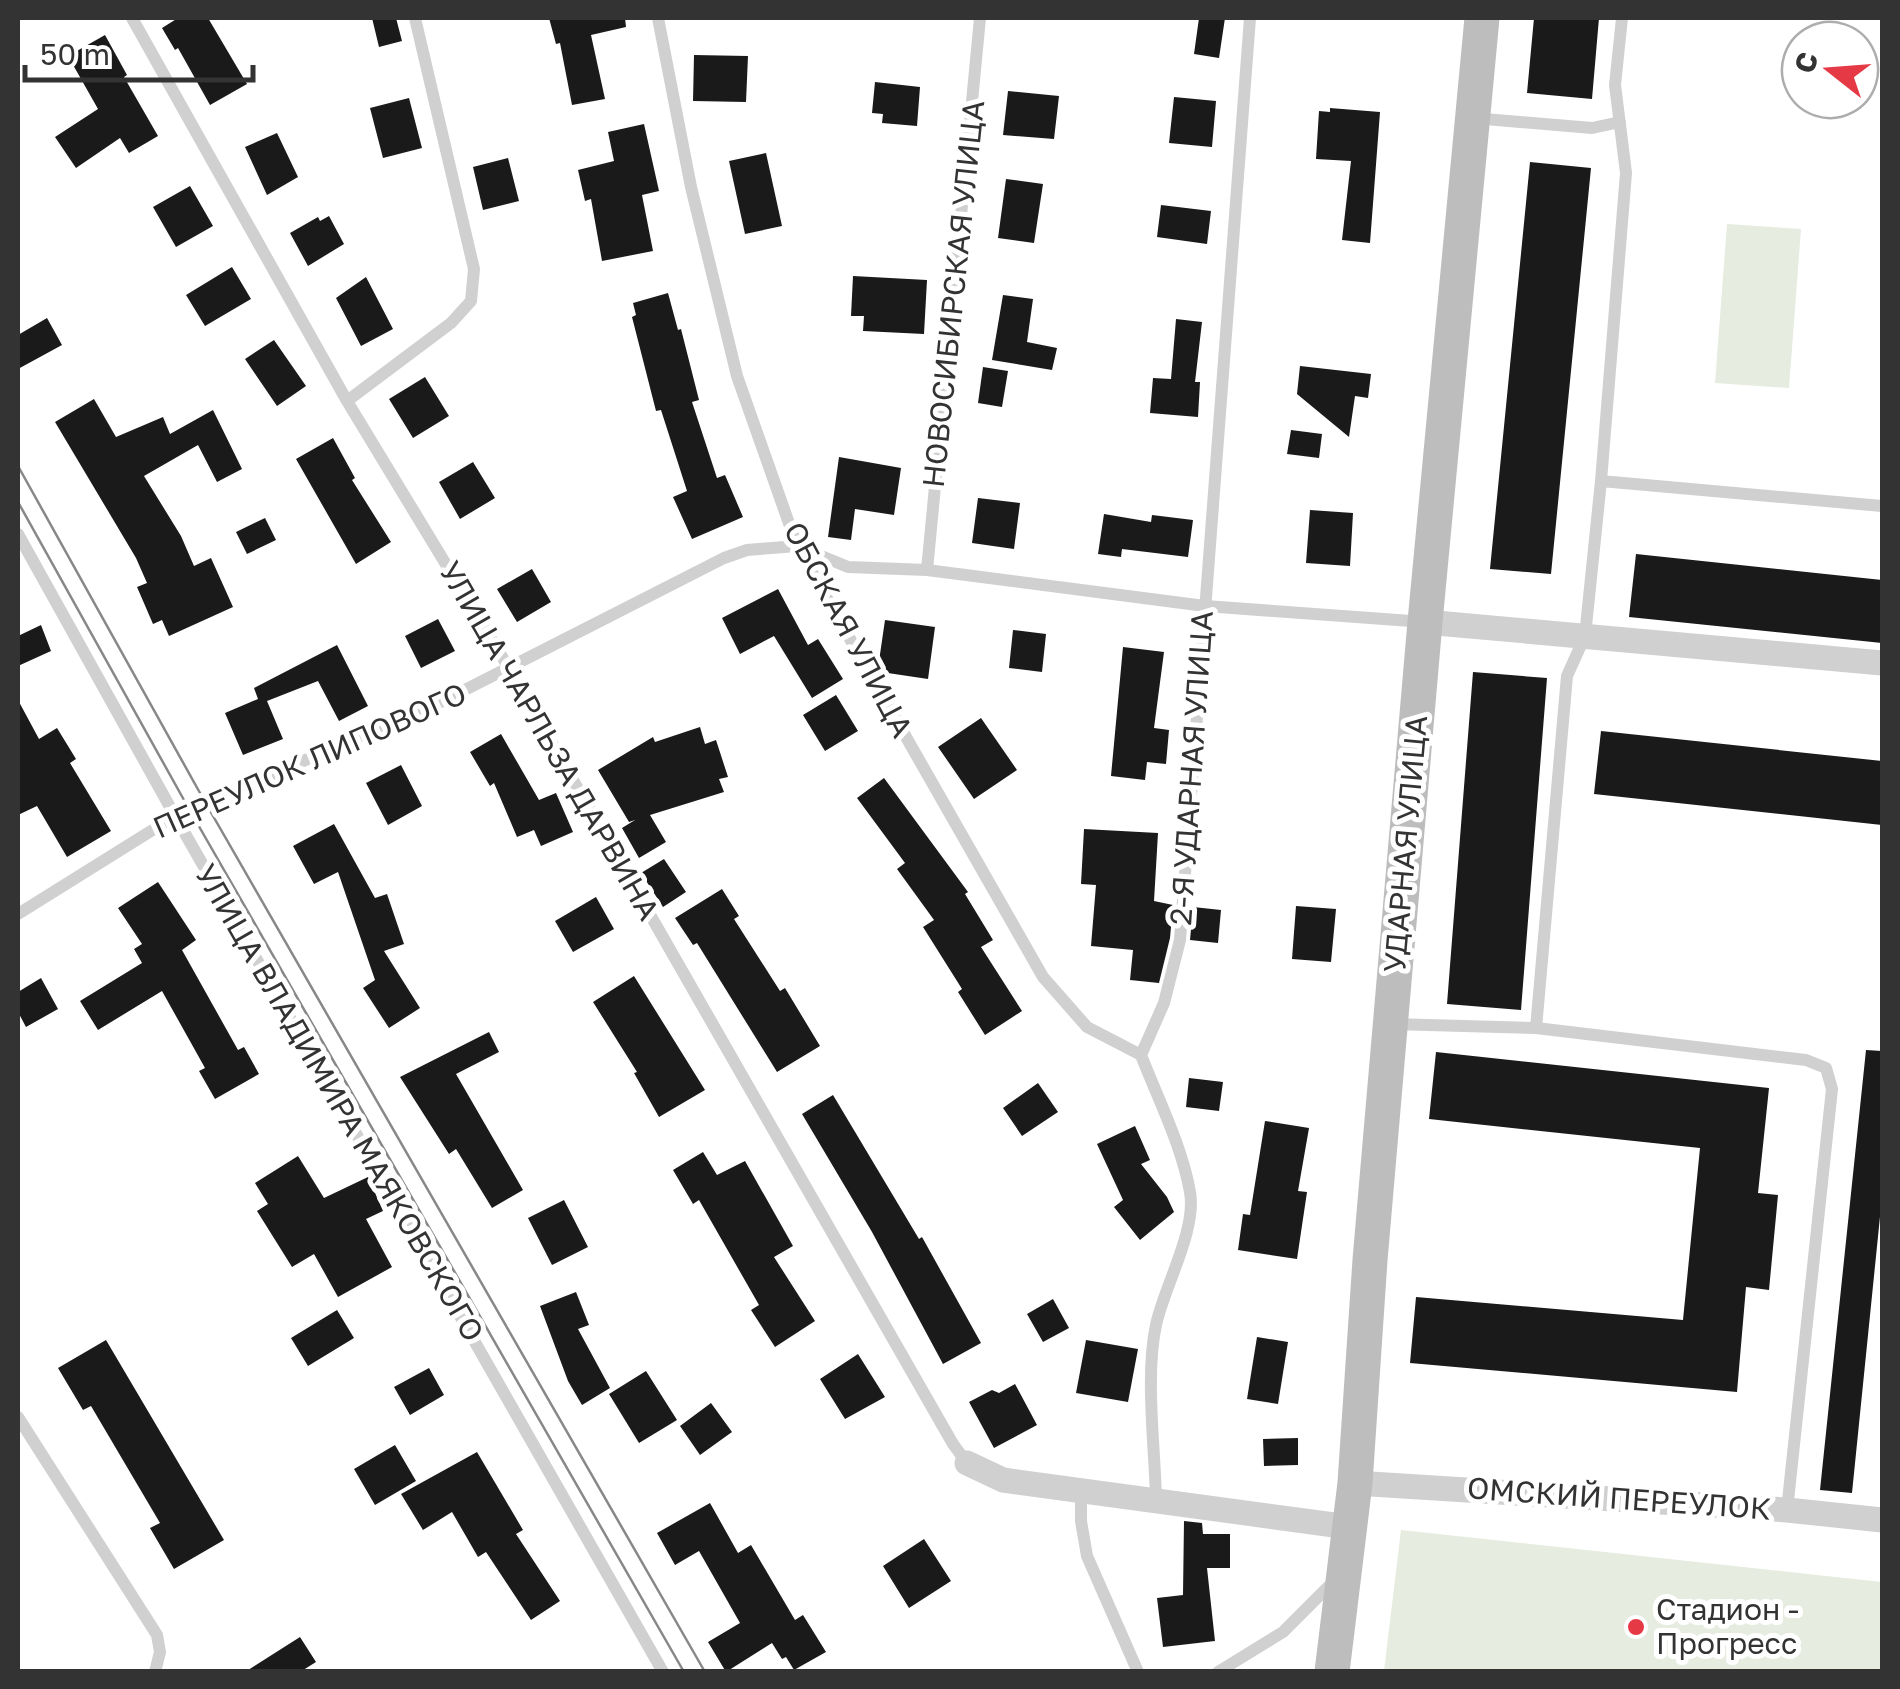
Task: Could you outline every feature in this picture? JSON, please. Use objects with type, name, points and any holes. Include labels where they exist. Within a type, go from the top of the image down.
[{"type":"street","name":"УДАРНАЯ УЛИЦА","points":[[1332,1672],[1356,1483],[1390,1024],[1482,18]]},
{"type":"street","points":[[1425,622],[1882,663]]},
{"type":"street","points":[[968,1462],[1003,1480],[1349,1527]]},
{"type":"street","name":"ОМСКИЙ ПЕРЕУЛОК","points":[[1356,1483],[1786,1510],[1882,1520]]},
{"type":"lane","name":"УЛИЦА ЧАРЛЬЗА ДАРВИНА","points":[[132,18],[347,401],[510,670],[943,1427],[968,1462]]},
{"type":"lane","points":[[347,401],[451,322],[471,301],[474,269],[415,18]]},
{"type":"lane","name":"ОБСКАЯ УЛИЦА","points":[[658,18],[691,187],[737,376],[797,546],[1043,977],[1088,1027],[1142,1055]]},
{"type":"lane","name":"НОВОСИБИРСКАЯ УЛИЦА","points":[[927,570],[980,18]]},
{"type":"lane","name":"2-Я УДАРНАЯ УЛИЦА","points":[[1142,1055],[1164,1002],[1180,940],[1250,18]]},
{"type":"lane","points":[[1536,1028],[1568,676],[1586,636],[1601,482],[1626,173],[1614,85],[1622,18]]},
{"type":"lane","points":[[1473,118],[1592,128],[1620,122]]},
{"type":"lane","points":[[1601,482],[1882,506]]},
{"type":"lane","name":"УЛИЦА ВЛАДИМИРА МАЯКОВСКОГО","points":[[18,534],[663,1672]]},
{"type":"lane","name":"ПЕРЕУЛОК ЛИПОВОГО","points":[[18,914],[175,816],[443,702],[724,558],[747,550],[797,546],[848,568],[927,570],[1205,606],[1425,622]]},
{"type":"lane","points":[[1390,1024],[1536,1028],[1806,1060],[1826,1068],[1832,1089],[1786,1510]]},
{"type":"lane","points":[[1142,1055],[1191,1196],[1184,1240],[1156,1325],[1156,1500]]},
{"type":"lane","points":[[18,1417],[157,1635],[160,1652],[155,1672]]},
{"type":"lane","points":[[1082,1490],[1081,1521],[1087,1556],[1138,1672]]},
{"type":"lane","points":[[1218,1672],[1283,1632],[1342,1572]]},
{"type":"shaded area","points":[[1727,224],[1801,229],[1789,388],[1715,383]]},
{"type":"shaded area","name":"Стадион - Прогресс","points":[[1401,1530],[1882,1582],[1882,1671],[1384,1671]]},
{"type":"building","points":[[178,18],[208,18],[247,84],[210,105],[162,28]]},
{"type":"building","points":[[372,18],[396,18],[402,41],[379,47]]},
{"type":"building","points":[[549,18],[625,18],[626,27],[591,35],[605,99],[572,105],[560,43],[556,44]]},
{"type":"building","points":[[1199,18],[1225,18],[1219,58],[1194,54]]},
{"type":"building","points":[[1534,18],[1599,18],[1592,99],[1527,93]]},
{"type":"building","points":[[105,35],[158,136],[129,153],[120,138],[76,168],[55,137],[98,109],[68,56]]},
{"type":"building","points":[[694,55],[748,56],[746,102],[693,101]]},
{"type":"building","points":[[875,82],[920,87],[917,126],[882,123],[883,114],[872,113]]},
{"type":"building","points":[[1008,91],[1059,96],[1054,139],[1003,135]]},
{"type":"building","points":[[1174,97],[1216,101],[1212,147],[1169,143]]},
{"type":"building","points":[[409,98],[422,148],[383,158],[370,108]]},
{"type":"building","points":[[1330,108],[1380,112],[1370,243],[1342,240],[1351,161],[1316,159],[1319,111],[1330,112]]},
{"type":"building","points":[[644,124],[659,191],[642,195],[653,251],[602,261],[591,199],[585,201],[578,170],[614,161],[608,132]]},
{"type":"building","points":[[277,133],[298,177],[267,195],[245,147]]},
{"type":"building","points":[[766,153],[782,226],[745,234],[729,161]]},
{"type":"building","points":[[508,158],[519,201],[483,210],[473,167]]},
{"type":"building","points":[[1530,162],[1591,168],[1551,574],[1490,569]]},
{"type":"building","points":[[1006,179],[1043,184],[1034,243],[998,238]]},
{"type":"building","points":[[190,186],[213,226],[176,247],[153,207]]},
{"type":"building","points":[[1161,205],[1211,211],[1207,244],[1157,237]]},
{"type":"building","points":[[329,216],[344,244],[308,266],[290,233],[318,217],[320,221]]},
{"type":"building","points":[[232,267],[251,299],[205,326],[186,295]]},
{"type":"building","points":[[853,276],[927,280],[924,334],[863,331],[864,316],[851,316]]},
{"type":"building","points":[[366,277],[393,329],[361,346],[336,298]]},
{"type":"building","points":[[668,293],[699,400],[692,402],[717,478],[725,475],[743,517],[692,539],[673,497],[687,491],[661,410],[656,411],[632,317],[636,315],[633,303]]},
{"type":"building","points":[[1003,295],[1033,299],[1027,342],[1057,348],[1052,370],[992,360]]},
{"type":"building","points":[[47,318],[62,345],[18,369],[18,335]]},
{"type":"building","points":[[1176,319],[1202,322],[1195,382],[1200,382],[1198,417],[1150,413],[1153,378],[1171,379]]},
{"type":"building","points":[[274,340],[306,386],[277,406],[245,359]]},
{"type":"building","points":[[1300,366],[1371,374],[1368,398],[1355,396],[1349,437],[1297,394]]},
{"type":"building","points":[[983,367],[1008,371],[1002,407],[978,403]]},
{"type":"building","points":[[425,377],[449,416],[413,438],[389,399]]},
{"type":"building","points":[[94,399],[116,437],[163,417],[170,434],[213,410],[242,469],[217,482],[198,445],[144,476],[181,536],[194,566],[211,558],[233,607],[169,636],[162,620],[153,624],[137,587],[147,583],[136,558],[55,422]]},
{"type":"building","points":[[1291,430],[1322,434],[1319,458],[1287,454]]},
{"type":"building","points":[[333,438],[355,478],[352,480],[391,542],[356,564],[296,459]]},
{"type":"building","points":[[839,457],[901,468],[894,515],[855,509],[851,540],[828,537]]},
{"type":"building","points":[[473,462],[495,498],[460,519],[439,482]]},
{"type":"building","points":[[978,498],[1020,503],[1014,549],[972,543]]},
{"type":"building","points":[[1310,510],[1353,513],[1350,566],[1306,563]]},
{"type":"building","points":[[1104,514],[1151,522],[1152,515],[1193,520],[1188,557],[1122,549],[1121,557],[1098,554]]},
{"type":"building","points":[[265,518],[276,540],[247,554],[236,532]]},
{"type":"building","points":[[1636,554],[1882,580],[1882,643],[1629,617]]},
{"type":"building","points":[[532,569],[551,602],[517,622],[497,589]]},
{"type":"building","points":[[778,589],[808,645],[818,639],[843,679],[812,698],[774,636],[740,654],[722,618]]},
{"type":"building","points":[[438,619],[455,651],[421,668],[405,636]]},
{"type":"building","points":[[885,620],[935,627],[928,679],[881,672],[878,668]]},
{"type":"building","points":[[41,625],[51,651],[18,666],[18,636]]},
{"type":"building","points":[[1013,630],[1046,634],[1042,672],[1009,668]]},
{"type":"building","points":[[337,645],[368,706],[339,721],[318,681],[267,701],[283,739],[243,755],[225,713],[258,699],[254,688]]},
{"type":"building","points":[[1123,647],[1164,652],[1154,728],[1169,730],[1166,764],[1147,762],[1145,780],[1111,776]]},
{"type":"building","points":[[1473,672],[1547,678],[1521,1010],[1447,1004]]},
{"type":"building","points":[[836,695],[858,731],[825,751],[803,715]]},
{"type":"building","points":[[18,700],[39,739],[57,728],[76,759],[70,763],[111,831],[67,857],[37,806],[18,815]]},
{"type":"building","points":[[981,718],[1017,770],[974,799],[938,747]]},
{"type":"building","points":[[700,727],[705,744],[716,740],[728,777],[719,779],[724,792],[650,815],[666,842],[639,858],[622,828],[635,820],[629,822],[598,770],[653,737],[655,742]]},
{"type":"building","points":[[1601,731],[1882,761],[1882,825],[1594,794]]},
{"type":"building","points":[[501,734],[539,800],[556,793],[573,832],[541,846],[534,830],[517,837],[494,783],[490,786],[470,752]]},
{"type":"building","points":[[401,765],[422,806],[388,825],[366,783]]},
{"type":"building","points":[[884,778],[968,892],[965,894],[993,940],[981,947],[1022,1011],[985,1035],[923,927],[934,920],[897,869],[905,863],[857,798]]},
{"type":"building","points":[[334,824],[375,898],[387,894],[404,944],[384,951],[420,1008],[389,1028],[363,988],[375,980],[338,872],[314,884],[293,846]]},
{"type":"building","points":[[1084,829],[1158,833],[1154,901],[1173,905],[1159,983],[1130,980],[1133,950],[1091,946],[1096,885],[1081,884]]},
{"type":"building","points":[[664,859],[686,892],[663,907],[641,873]]},
{"type":"building","points":[[158,882],[196,940],[182,950],[238,1050],[244,1047],[259,1074],[215,1099],[199,1071],[205,1068],[162,991],[98,1030],[80,1001],[142,963],[134,949],[142,944],[118,908]]},
{"type":"building","points":[[722,889],[739,916],[734,919],[780,991],[785,988],[820,1046],[777,1072],[697,943],[693,945],[675,918]]},
{"type":"building","points":[[596,897],[614,929],[573,952],[555,921]]},
{"type":"building","points":[[1296,906],[1336,909],[1331,962],[1292,959]]},
{"type":"building","points":[[1193,907],[1221,910],[1218,943],[1190,940]]},
{"type":"building","points":[[634,976],[705,1090],[659,1117],[634,1073],[637,1072],[593,1002]]},
{"type":"building","points":[[41,978],[58,1009],[26,1027],[18,1012],[18,992]]},
{"type":"building","points":[[489,1032],[499,1052],[456,1074],[523,1190],[492,1208],[456,1149],[449,1154],[400,1077]]},
{"type":"building","points":[[1866,1050],[1882,1051],[1882,1197],[1852,1493],[1820,1490]]},
{"type":"building","points":[[1436,1052],[1769,1088],[1758,1193],[1778,1195],[1769,1290],[1746,1287],[1737,1392],[1410,1363],[1416,1297],[1683,1320],[1700,1148],[1429,1119]]},
{"type":"building","points":[[1189,1078],[1223,1082],[1219,1111],[1186,1107]]},
{"type":"building","points":[[1038,1083],[1058,1112],[1022,1136],[1003,1108]]},
{"type":"building","points":[[833,1095],[919,1239],[922,1237],[981,1343],[943,1364],[872,1232],[802,1114]]},
{"type":"building","points":[[1265,1121],[1309,1128],[1298,1191],[1307,1192],[1297,1259],[1238,1250],[1243,1214],[1250,1215]]},
{"type":"building","points":[[1135,1126],[1150,1160],[1141,1164],[1174,1212],[1140,1240],[1114,1207],[1123,1200],[1097,1144]]},
{"type":"building","points":[[703,1152],[717,1175],[745,1161],[793,1246],[774,1257],[815,1321],[775,1347],[751,1310],[759,1305],[699,1200],[693,1204],[673,1170]]},
{"type":"building","points":[[298,1156],[324,1198],[368,1177],[383,1211],[366,1219],[392,1267],[338,1297],[314,1254],[292,1267],[257,1211],[268,1204],[255,1183]]},
{"type":"building","points":[[564,1200],[588,1247],[552,1265],[528,1218]]},
{"type":"building","points":[[576,1292],[589,1325],[578,1329],[610,1388],[582,1405],[568,1381],[540,1306]]},
{"type":"building","points":[[1053,1299],[1069,1328],[1043,1342],[1027,1314]]},
{"type":"building","points":[[337,1310],[354,1338],[308,1366],[291,1338]]},
{"type":"building","points":[[1257,1337],[1288,1342],[1278,1404],[1247,1399]]},
{"type":"building","points":[[106,1340],[224,1540],[174,1569],[150,1528],[160,1523],[91,1406],[83,1410],[58,1368]]},
{"type":"building","points":[[1086,1340],[1138,1349],[1128,1402],[1076,1393]]},
{"type":"building","points":[[858,1354],[885,1397],[845,1419],[820,1379]]},
{"type":"building","points":[[429,1368],[444,1395],[410,1415],[394,1387]]},
{"type":"building","points":[[646,1371],[677,1420],[639,1443],[609,1394]]},
{"type":"building","points":[[1015,1384],[1037,1425],[994,1448],[969,1402]]},
{"type":"building","points":[[711,1403],[732,1432],[700,1455],[680,1426]]},
{"type":"building","points":[[1298,1438],[1298,1465],[1264,1466],[1263,1439]]},
{"type":"building","points":[[395,1445],[416,1481],[375,1505],[354,1469]]},
{"type":"building","points":[[477,1452],[523,1530],[516,1534],[560,1601],[531,1620],[486,1552],[478,1557],[452,1512],[423,1530],[401,1494]]},
{"type":"building","points":[[710,1503],[738,1553],[751,1545],[795,1620],[803,1615],[826,1652],[794,1670],[772,1643],[726,1672],[708,1642],[740,1623],[699,1551],[675,1565],[657,1533]]},
{"type":"building","points":[[1184,1521],[1202,1523],[1203,1534],[1230,1534],[1230,1568],[1207,1568],[1215,1641],[1163,1647],[1157,1598],[1183,1595]]},
{"type":"building","points":[[924,1539],[951,1581],[909,1608],[883,1566]]},
{"type":"building","points":[[300,1637],[316,1662],[300,1672],[245,1672]]},
{"type":"tram line","points":[[18,466],[205,802],[705,1672]]},
{"type":"tram line","points":[[18,502],[189,809],[684,1672]]},
{"type":"place","name":"Стадион - Прогресс","points":[[1636,1627]]}]
